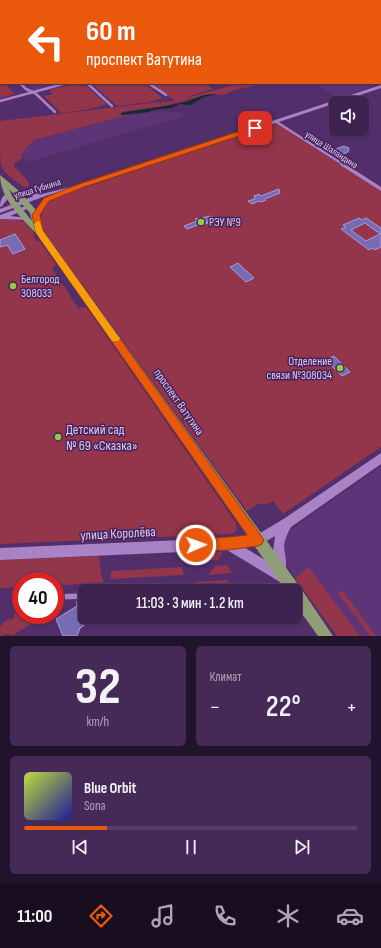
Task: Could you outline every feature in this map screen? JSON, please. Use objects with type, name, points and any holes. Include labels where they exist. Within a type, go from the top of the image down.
[{"type":"main road","name":"улица Губкина","points":[[22,206],[381,86]]},
{"type":"main road","points":[[0,205],[6,187]]},
{"type":"main road","name":"проспект Ватутина","points":[[6,187],[22,206],[289,584]]},
{"type":"main road","name":"проспект Ватутина","points":[[6,187],[22,206]]},
{"type":"main road","points":[[0,214],[43,198]]},
{"type":"main road","points":[[22,206],[28,214],[35,214],[43,198]]},
{"type":"main road","points":[[0,214],[22,206]]},
{"type":"main road","name":"проспект Ватутина","points":[[35,214],[39,231]]},
{"type":"main road","name":"улица Королёва","points":[[0,554],[228,544],[258,540],[289,522],[381,458]]},
{"type":"main road","points":[[286,580],[278,557],[279,538],[281,532],[289,522]]},
{"type":"main road","points":[[228,544],[286,580]]},
{"type":"main road","name":"проспект Ватутина","points":[[302,602],[326,636]]},
{"type":"street","points":[[21,84],[33,92],[55,112]]},
{"type":"street","points":[[0,101],[63,84]]},
{"type":"street","points":[[88,84],[112,106]]},
{"type":"street","points":[[150,84],[166,95]]},
{"type":"street","name":"улица Шаландина","points":[[275,121],[381,189]]},
{"type":"street","points":[[64,597],[78,596]]},
{"type":"shaded area","points":[[0,84],[6,84],[15,94],[0,98]]},
{"type":"shaded area","points":[[27,84],[60,84],[34,91]]},
{"type":"shaded area","points":[[74,84],[79,84],[82,86],[85,85],[107,104],[85,110],[61,113],[44,96],[53,94],[49,90]]},
{"type":"shaded area","points":[[92,84],[144,84],[163,98],[150,102],[117,106]]},
{"type":"shaded area","points":[[151,84],[206,84],[213,89],[189,96],[190,97],[236,84],[263,84],[235,90],[223,95],[210,94],[164,106],[125,111],[121,113],[121,115],[128,115],[34,140],[21,155],[23,158],[15,163],[14,166],[28,181],[29,186],[24,187],[11,178],[1,166],[0,121],[159,102],[161,105],[161,102],[175,101]]},
{"type":"shaded area","points":[[314,84],[381,84],[346,96],[336,96]]},
{"type":"shaded area","points":[[217,94],[204,97],[190,105],[180,104],[171,108],[121,115],[121,113],[166,106],[186,102],[204,95]]},
{"type":"shaded area","points":[[163,111],[181,113],[184,116],[28,162],[22,154],[35,140],[128,115]]},
{"type":"shaded area","points":[[275,124],[279,125],[381,191],[381,447],[283,514],[273,501],[267,504],[258,504],[247,511],[42,229],[41,225],[41,216],[47,204],[54,198]]},
{"type":"shaded area","points":[[0,219],[24,221],[35,234],[33,235],[37,242],[40,241],[56,265],[52,268],[78,308],[86,307],[236,523],[237,528],[235,532],[230,534],[0,544]]},
{"type":"shaded area","points":[[381,466],[381,636],[337,636],[302,588],[302,584],[299,584],[295,578],[286,562],[284,540],[290,530]]},
{"type":"shaded area","points":[[196,552],[222,553],[218,560],[189,562],[192,554]]},
{"type":"shaded area","points":[[99,556],[101,574],[104,582],[64,585],[64,572],[12,572],[12,587],[0,588],[0,561]]},
{"type":"shaded area","points":[[227,565],[232,573],[208,575],[215,566]]},
{"type":"shaded area","points":[[182,567],[184,575],[111,579],[111,571]]},
{"type":"shaded area","points":[[309,567],[360,636],[337,636],[302,588],[302,584],[299,584],[295,578]]},
{"type":"shaded area","points":[[227,580],[230,584],[196,584],[195,582]]},
{"type":"shaded area","points":[[342,590],[376,636],[370,636],[338,593]]},
{"type":"shaded area","points":[[12,619],[12,624],[31,624],[12,636],[7,634],[0,636],[0,626],[7,620]]},
{"type":"building","points":[[344,146],[349,148],[348,152],[338,156],[330,151]]},
{"type":"building","points":[[279,189],[280,193],[261,202],[259,201],[252,204],[248,201],[255,199],[254,196],[259,194],[261,196]]},
{"type":"building","name":"РЭУ №9","points":[[211,216],[214,219],[206,222],[208,223],[202,225],[200,224],[187,229],[184,226],[197,221],[195,219]]},
{"type":"building","points":[[359,218],[362,220],[366,218],[381,228],[381,247],[375,250],[373,248],[369,250],[341,229],[346,227],[343,225]],"holes":[[[365,223],[380,234],[366,241],[351,230]]]},
{"type":"building","points":[[15,234],[25,249],[13,254],[7,245],[0,247],[0,240]]},
{"type":"building","points":[[238,263],[254,278],[246,282],[230,267]]},
{"type":"building","name":"Отделение связи №308034","points":[[334,356],[350,372],[342,376],[326,360]]},
{"type":"building","points":[[77,601],[78,624],[86,624],[80,628],[77,636],[63,636],[58,624],[64,624],[64,614],[77,606]]},
{"type":"slow traffic","points":[[38,224],[39,231],[115,338]]},
{"type":"place","name":"РЭУ №9","points":[[201,222]]},
{"type":"place","name":"Белгород 308033","points":[[13,286]]},
{"type":"place","name":"Отделение связи №308034","points":[[340,368]]},
{"type":"place","name":"Детский сад № 69 «Сказка»","points":[[58,437]]},
{"type":"route","points":[[196,545],[228,544],[258,540],[39,231],[36,215],[47,200],[81,186],[255,128]]}]
